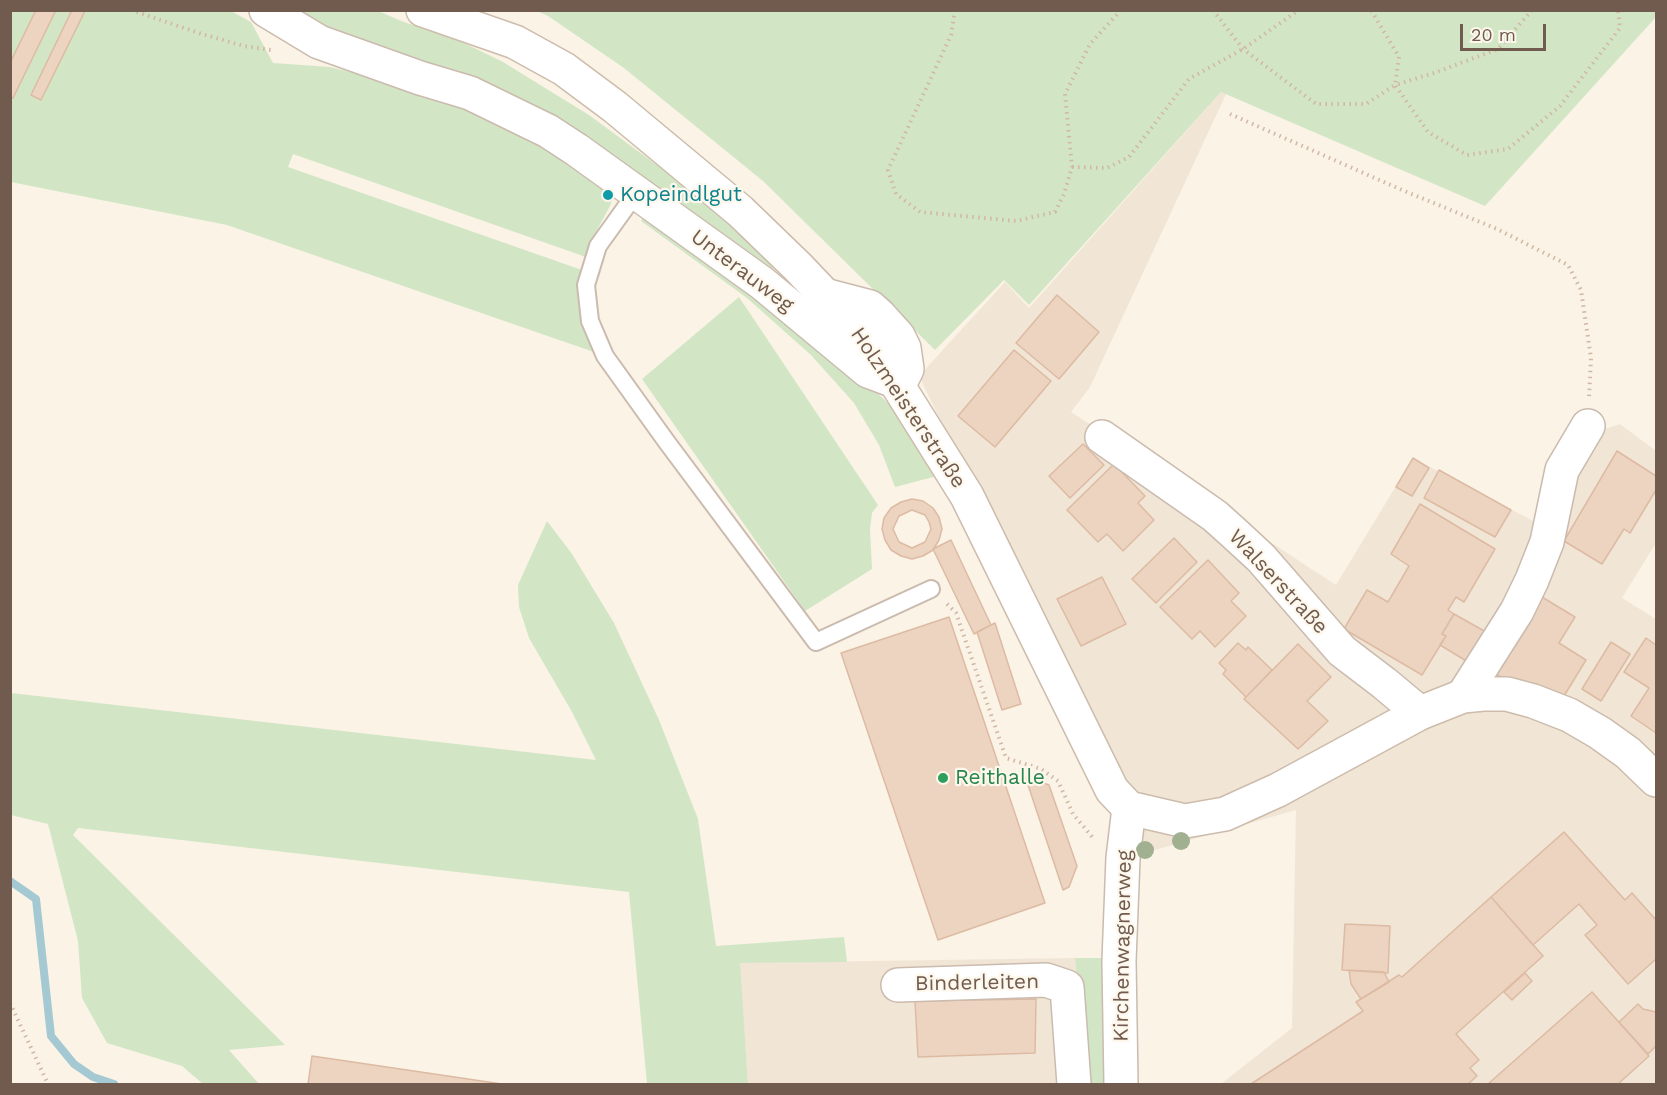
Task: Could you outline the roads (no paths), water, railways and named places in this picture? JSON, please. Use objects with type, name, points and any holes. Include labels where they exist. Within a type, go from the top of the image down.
[{"type":"street","name":"Unterauweg","points":[[266,10],[319,42],[470,93],[548,131],[762,283],[868,371],[895,381]]},
{"type":"street","name":"Holzmeisterstraße","points":[[423,10],[515,42],[564,69],[615,106],[740,211],[855,326],[895,381],[967,496],[1112,790],[1130,808]]},
{"type":"street","points":[[1463,696],[1517,611],[1532,580],[1548,542],[1562,470],[1588,426]]},
{"type":"street","name":"Walserstraße","points":[[1102,437],[1215,516],[1262,558],[1342,651],[1420,713]]},
{"type":"street","points":[[1130,808],[1185,821],[1225,814],[1278,790],[1420,713],[1463,696],[1483,694],[1507,694],[1569,715],[1628,753],[1656,780]]},
{"type":"street","name":"Kirchenwagnerweg","points":[[1121,1084],[1119,961],[1123,858],[1130,808]]},
{"type":"street","name":"Binderleiten","points":[[898,985],[1046,980],[1067,987],[1074,1084]]},
{"type":"lane","points":[[636,193],[598,246],[586,285],[590,321],[605,356],[666,441],[816,642],[931,589]]},
{"type":"waterway","points":[[10,881],[36,899],[51,1036],[74,1064],[93,1077],[114,1084]]},
{"type":"place","name":"Kopeindlgut","points":[[608,195]]},
{"type":"place","name":"Reithalle","points":[[943,778]]}]
